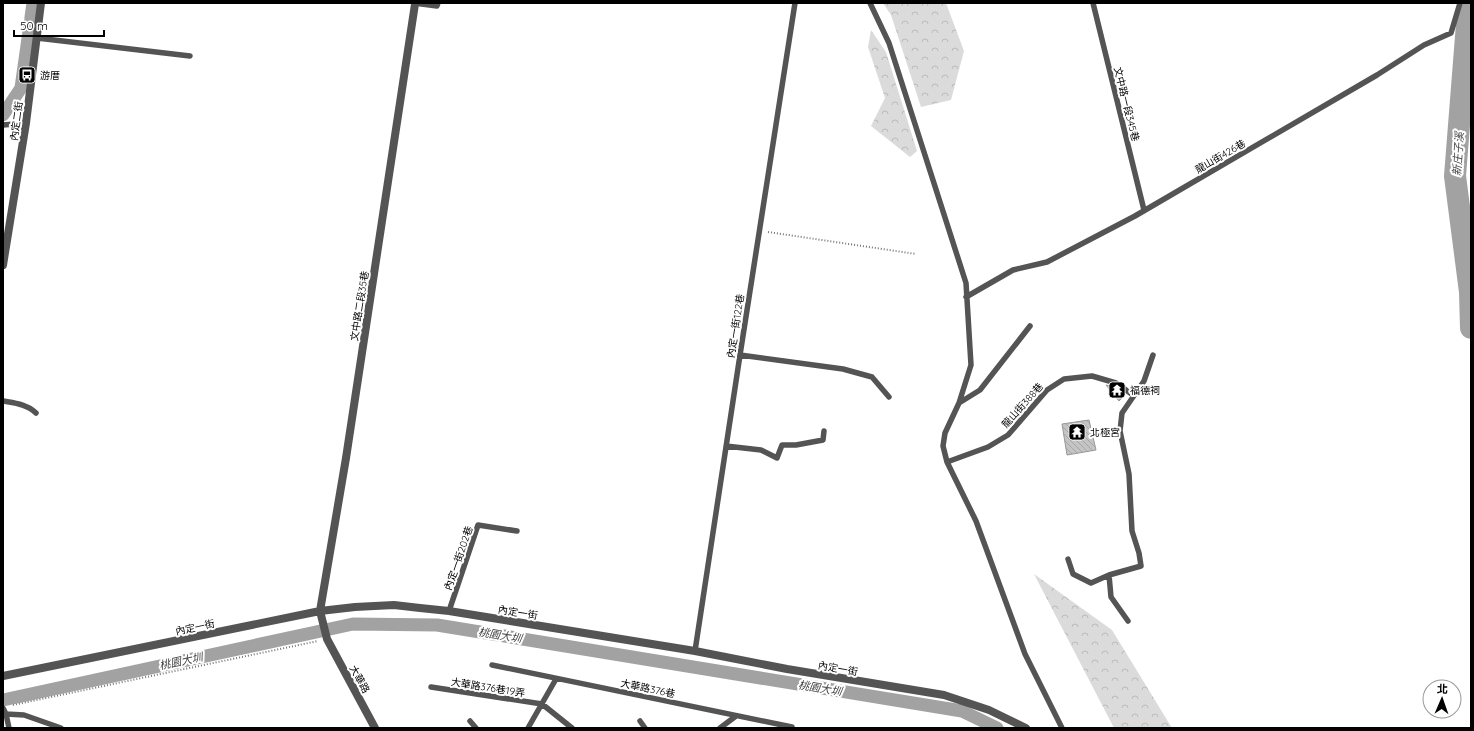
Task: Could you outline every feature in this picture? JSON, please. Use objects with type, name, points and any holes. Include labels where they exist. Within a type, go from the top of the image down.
[{"type":"street","name":"內定二街","points":[[3,265],[26,124],[41,3]]},
{"type":"street","name":"文中路二段35巷","points":[[320,611],[346,458],[414,3]]},
{"type":"street","name":"內定一街","points":[[3,676],[320,611],[394,605],[449,611],[695,651],[795,671],[944,695],[989,710],[1026,728]]},
{"type":"street","name":"大華路","points":[[320,611],[327,639],[375,728]]},
{"type":"lane","points":[[414,3],[437,6],[438,3]]},
{"type":"lane","name":"內定一街122巷","points":[[695,651],[795,3]]},
{"type":"lane","points":[[870,3],[890,43],[966,283],[971,365],[959,403],[945,433],[943,446],[947,462],[976,521],[1025,654],[1062,728]]},
{"type":"lane","name":"文中路一段345巷","points":[[1093,3],[1144,210]]},
{"type":"lane","name":"龍山街426巷","points":[[966,297],[1013,270],[1047,262],[1144,210],[1377,75],[1424,45],[1451,33],[1460,3]]},
{"type":"lane","points":[[37,38],[190,56]]},
{"type":"lane","points":[[3,124],[26,124]]},
{"type":"lane","points":[[959,403],[980,390],[1030,326]]},
{"type":"lane","points":[[740,355],[843,370],[872,377],[889,396]]},
{"type":"lane","points":[[1068,558],[1074,574],[1091,583],[1109,575],[1141,566],[1139,553],[1132,531],[1129,474],[1120,431],[1122,413],[1144,381],[1153,355]]},
{"type":"lane","name":"龍山街388巷","points":[[947,462],[988,447],[1008,435],[1046,390],[1064,379],[1092,376],[1116,383],[1133,395]]},
{"type":"lane","points":[[3,401],[24,405],[32,408],[36,412]]},
{"type":"lane","points":[[726,446],[761,450],[777,458],[782,445],[796,445],[823,440],[824,431]]},
{"type":"lane","name":"內定一街202巷","points":[[449,611],[478,525],[517,531]]},
{"type":"lane","points":[[1109,575],[1111,597],[1128,621]]},
{"type":"lane","name":"大華路376巷","points":[[492,665],[792,727]]},
{"type":"lane","points":[[528,728],[556,679]]},
{"type":"lane","name":"大華路376巷19弄","points":[[431,687],[542,704]]},
{"type":"lane","points":[[542,704],[572,728]]},
{"type":"lane","points":[[3,708],[9,728]]},
{"type":"lane","points":[[6,714],[24,715],[61,728]]},
{"type":"lane","points":[[720,728],[736,716]]},
{"type":"lane","points":[[470,721],[476,728]]},
{"type":"lane","points":[[640,721],[645,728]]},
{"type":"path","points":[[759,230],[916,254]]},
{"type":"path","points":[[11,706],[327,639]]},
{"type":"green space","points":[[883,3],[946,3],[964,51],[951,100],[921,107],[891,15]]},
{"type":"green space","points":[[871,30],[886,52],[917,151],[910,157],[871,126],[885,98],[868,47]]},
{"type":"green space","points":[[1034,574],[1112,630],[1172,728],[1114,728]]},
{"type":"building","points":[[1106,385],[1114,387],[1125,395],[1119,401]]},
{"type":"building","name":"北極宮","points":[[1089,420],[1096,450],[1067,455],[1062,424]]},
{"type":"waterway","points":[[3,115],[21,88],[33,3]]},
{"type":"waterway","name":"新庄子溪","points":[[1470,3],[1468,11],[1455,176],[1470,292],[1471,328]]},
{"type":"waterway","name":"桃園大圳","points":[[3,700],[353,624],[437,625],[962,711],[997,728]]},
{"type":"place","name":"游厝","points":[[27,75]]},
{"type":"place","name":"福德祠","points":[[1117,390]]},
{"type":"place","name":"北極宮","points":[[1077,432]]}]
